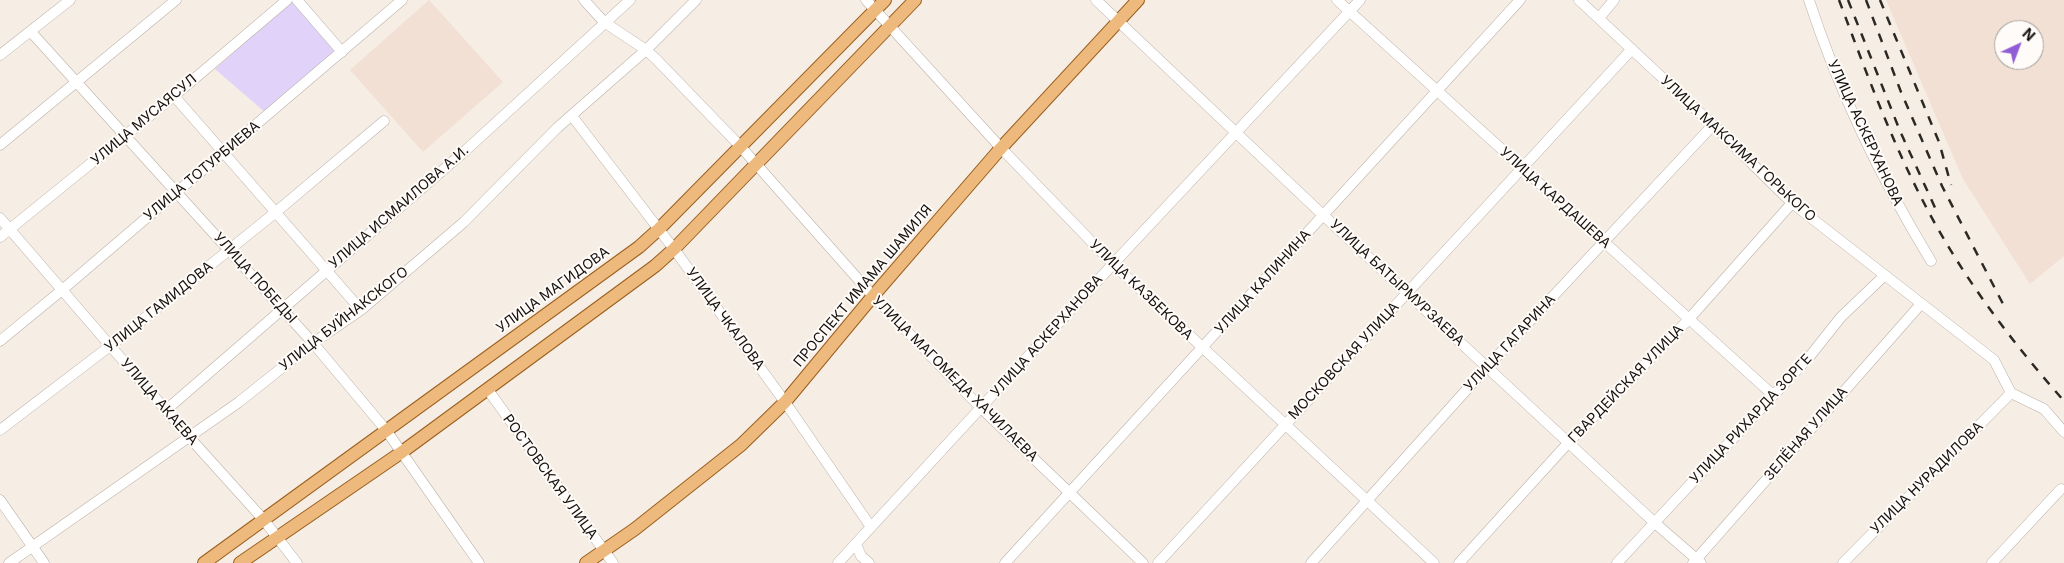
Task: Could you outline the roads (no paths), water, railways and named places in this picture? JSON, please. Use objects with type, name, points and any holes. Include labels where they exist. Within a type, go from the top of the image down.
[{"type":"main road","name":"УЛИЦА МАГИДОВА","points":[[204,563],[263,518],[639,247],[741,147],[871,5],[885,0]]},
{"type":"main road","points":[[240,563],[402,452],[654,266],[674,249],[915,0]]},
{"type":"main road","name":"ПРОСПЕКТ ИМАМА ШАМИЛЯ","points":[[586,563],[634,529],[740,445],[785,402],[873,296],[1001,148],[1138,0]]},
{"type":"street","points":[[0,55],[70,0]]},
{"type":"street","points":[[0,145],[176,0]]},
{"type":"street","name":"УЛИЦА МУСАЯСУЛ","points":[[0,238],[126,136],[287,0]]},
{"type":"street","points":[[297,0],[342,52]]},
{"type":"street","name":"УЛИЦА ТОТУРБИЕВА","points":[[0,341],[224,153],[402,0]]},
{"type":"street","name":"УЛИЦА МАГОМЕДА ХАЧИЛАЕВА","points":[[584,0],[604,22],[646,50],[741,147],[873,296],[981,408],[1143,563]]},
{"type":"street","name":"УЛИЦА ИСМАИЛОВА А.И.","points":[[166,410],[466,150],[630,0]]},
{"type":"street","name":"УЛИЦА БУЙНАКСКОГО","points":[[9,563],[239,402],[313,343],[361,310],[464,222],[557,128],[646,50],[696,0]]},
{"type":"street","name":"УЛИЦА БАТЫРМУРЗАЕВА","points":[[1096,0],[1324,216],[1696,562]]},
{"type":"street","name":"УЛИЦА КАРДАШЕВА","points":[[1337,0],[1773,395]]},
{"type":"street","name":"УЛИЦА АСКЕРХАНОВА","points":[[838,563],[1113,264],[1360,0]]},
{"type":"street","name":"УЛИЦА КАЛИНИНА","points":[[1005,563],[1520,0]]},
{"type":"street","name":"УЛИЦА МАКСИМА ГОРЬКОГО","points":[[1579,0],[1713,125],[1792,204],[1920,305],[1994,360],[2011,393]]},
{"type":"street","points":[[1599,18],[1614,0]]},
{"type":"street","name":"УЛИЦА АСКЕРХАНОВА","points":[[1810,0],[1823,42],[1852,110],[1906,220],[1931,261]]},
{"type":"street","name":"УЛИЦА КАЗБЕКОВА","points":[[871,5],[1001,148],[1113,264],[1284,426],[1434,563]]},
{"type":"street","name":"УЛИЦА ПОБЕДЫ","points":[[31,32],[313,343],[386,430],[479,563]]},
{"type":"street","name":"МОСКОВСКАЯ УЛИЦА","points":[[1158,563],[1632,49]]},
{"type":"street","points":[[174,96],[361,310]]},
{"type":"street","name":"УЛИЦА ЧКАЛОВА","points":[[572,116],[674,249],[785,402],[871,527]]},
{"type":"street","name":"УЛИЦА ГАМИДОВА","points":[[0,430],[110,346],[230,250],[384,121]]},
{"type":"street","name":"УЛИЦА ГАГАРИНА","points":[[1310,563],[1487,367],[1713,125]]},
{"type":"street","name":"ГВАРДЕЙСКАЯ УЛИЦА","points":[[1459,563],[1569,442],[1689,319],[1792,204]]},
{"type":"street","name":"УЛИЦА АКАЕВА","points":[[0,218],[189,437],[263,518],[297,563]]},
{"type":"street","name":"УЛИЦА РИХАРДА ЗОРГЕ","points":[[1618,563],[1810,356],[1842,317],[1884,276]]},
{"type":"street","name":"ЗЕЛЁНАЯ УЛИЦА","points":[[1696,562],[1920,305]]},
{"type":"street","name":"РОСТОВСКАЯ УЛИЦА","points":[[488,390],[603,551],[614,563]]},
{"type":"street","points":[[2011,393],[2044,409],[2064,432]]},
{"type":"street","name":"УЛИЦА НУРАДИЛОВА","points":[[1842,563],[2011,393]]},
{"type":"street","points":[[1992,563],[2061,489]]},
{"type":"street","points":[[0,500],[44,563]]},
{"type":"street","points":[[856,544],[861,556],[869,563]]},
{"type":"railway","points":[[1839,0],[1889,128],[1938,230],[2006,331],[2064,401]]},
{"type":"railway","points":[[1848,0],[1900,131],[1937,212]]},
{"type":"railway","points":[[1866,0],[1901,92],[1942,186],[2003,304]]},
{"type":"railway","points":[[1880,0],[1939,142],[1951,185]]}]
